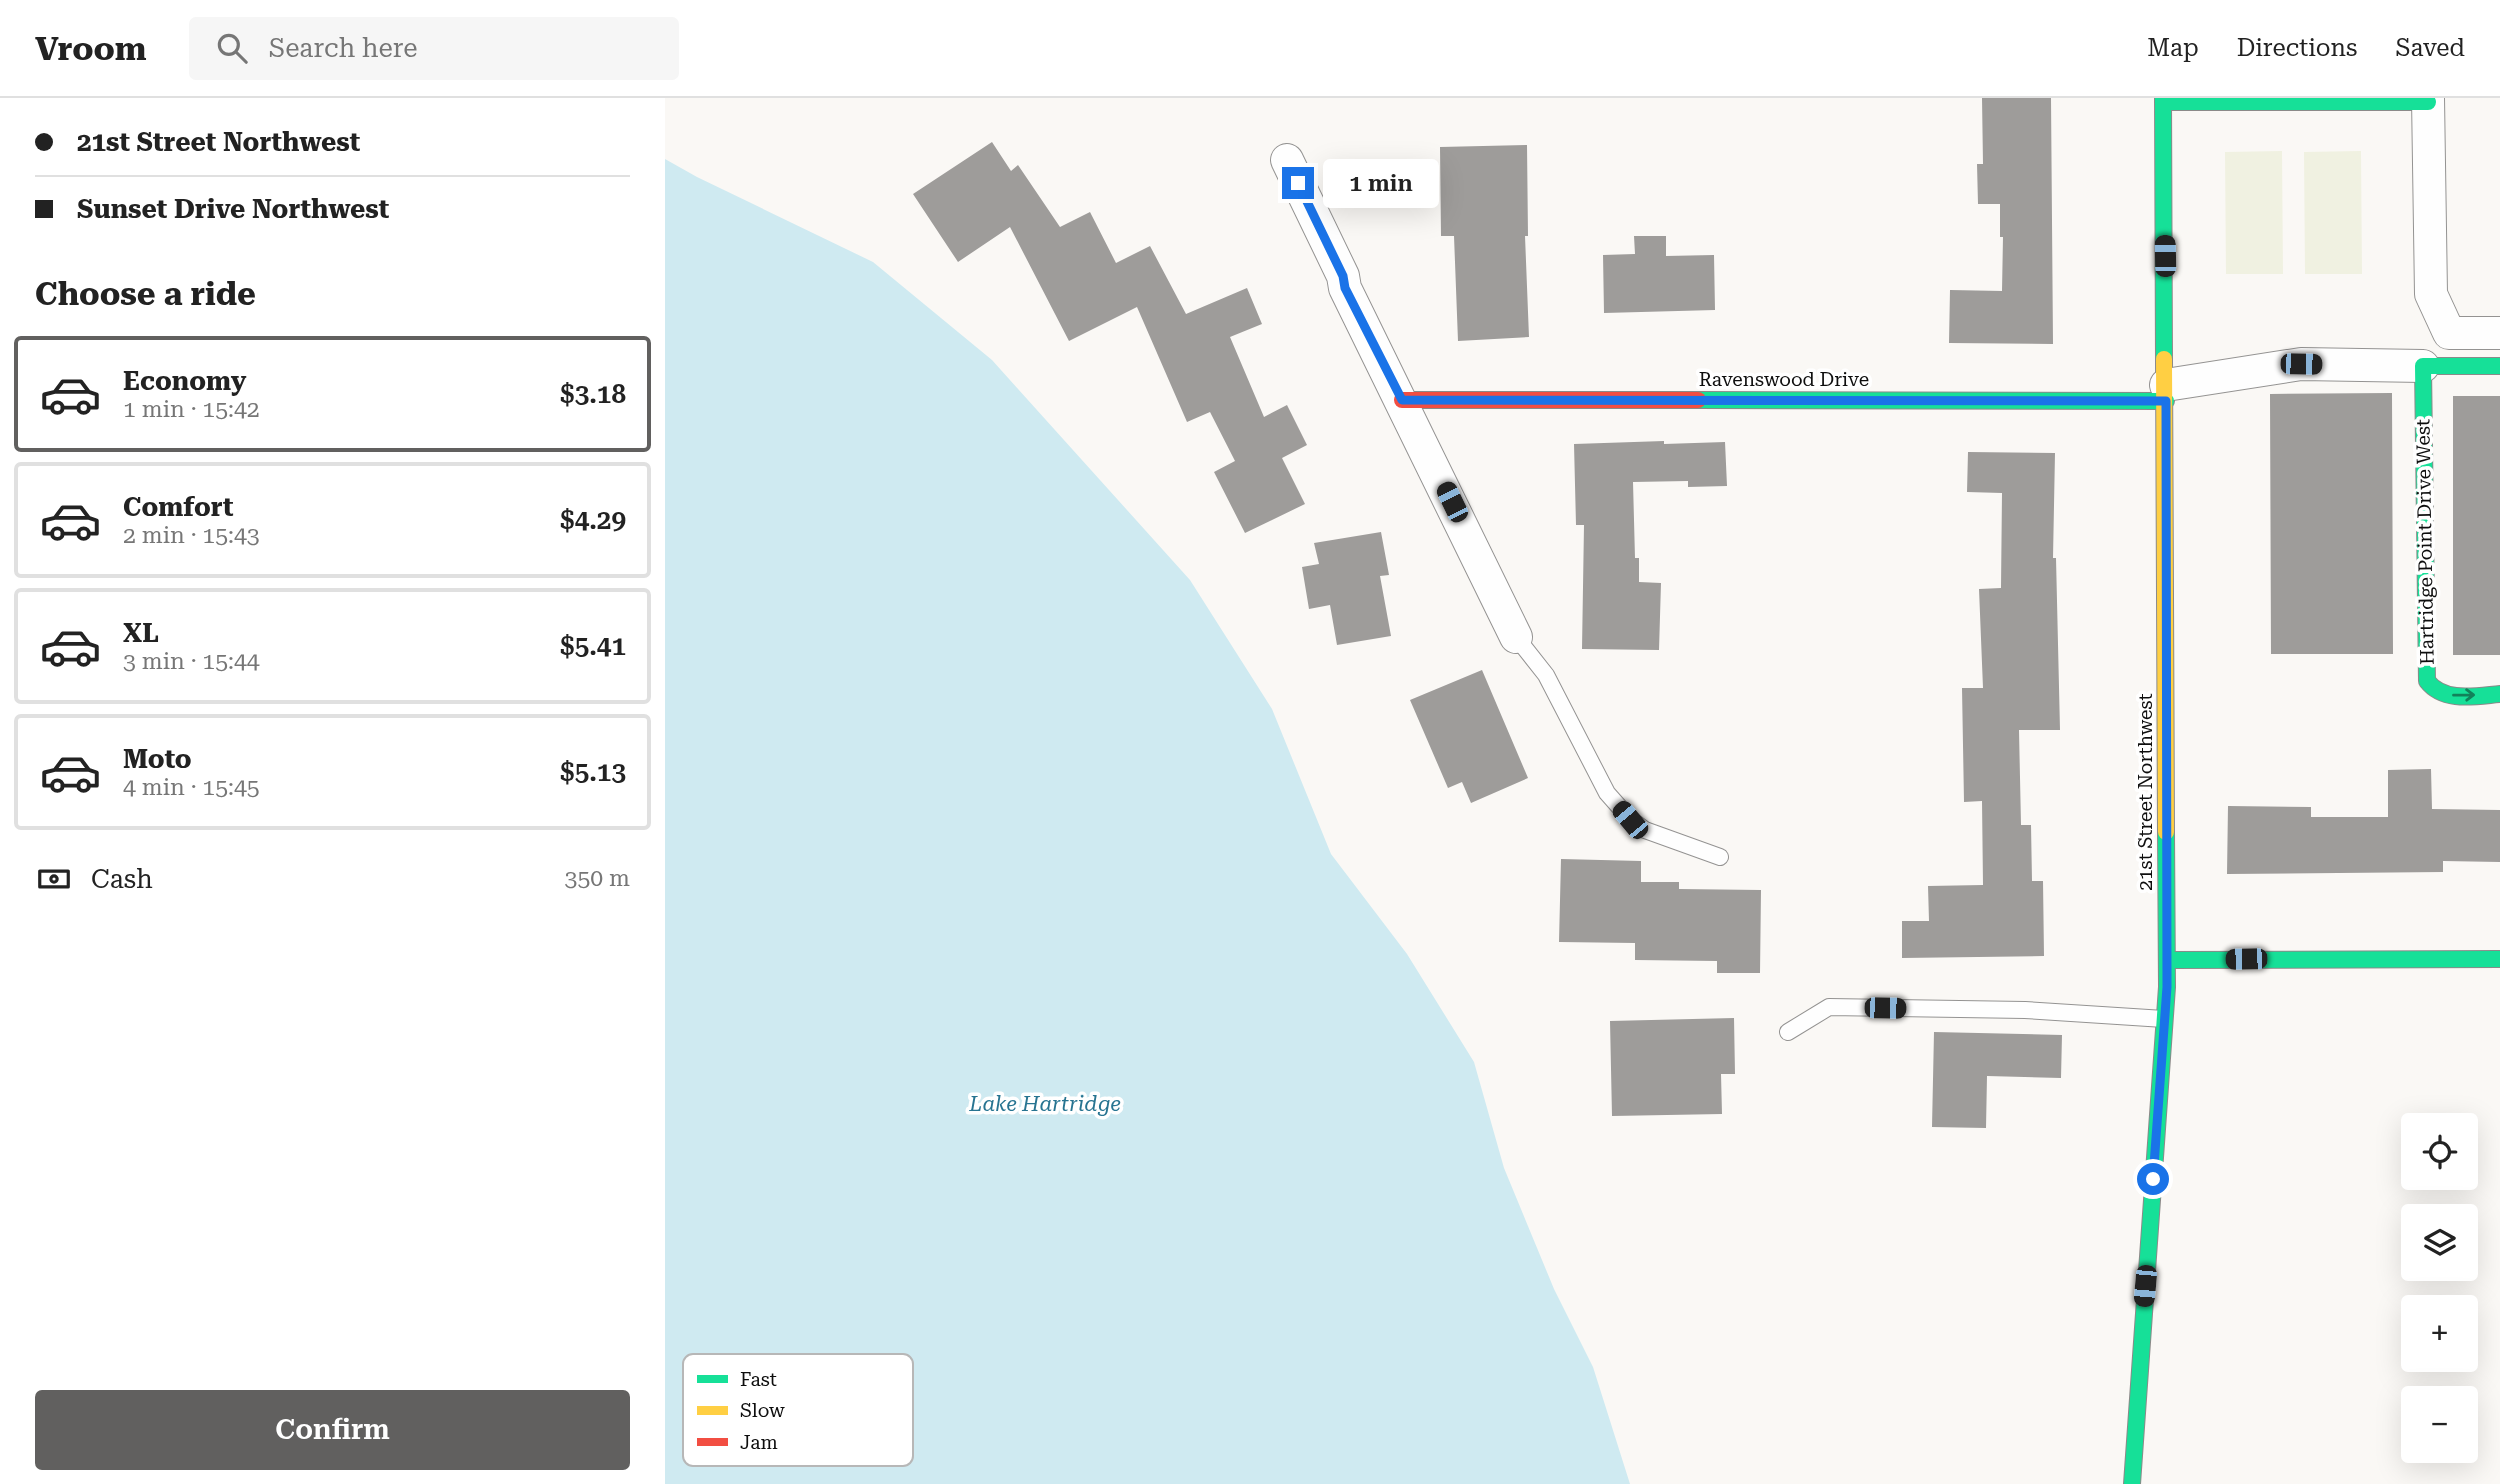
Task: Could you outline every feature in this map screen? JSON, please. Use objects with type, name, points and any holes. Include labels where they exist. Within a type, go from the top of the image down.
[{"type":"street","points":[[2163,100],[2428,100],[2431,294],[2449,333],[2500,333]]},
{"type":"street","name":"21st Street Northwest","points":[[2132,1484],[2167,960],[2163,100]]},
{"type":"street","points":[[1287,160],[1516,637]]},
{"type":"street","points":[[2166,393],[2301,364],[2500,366]]},
{"type":"street","name":"Hartridge Point Drive West","points":[[2423,366],[2427,681],[2431,689],[2445,695],[2500,694]]},
{"type":"street","name":"Ravenswood Drive","points":[[1402,400],[2166,393]]},
{"type":"street","points":[[2167,960],[2500,959]]},
{"type":"lane","points":[[1516,637],[1546,675],[1607,793],[1630,820],[1645,830],[1720,857]]},
{"type":"lane","points":[[1788,1032],[1829,1007],[2025,1010],[2164,1019]]},
{"type":"green space","points":[[2282,151],[2283,274],[2226,274],[2225,152]]},
{"type":"green space","points":[[2361,151],[2362,274],[2305,274],[2304,152]]},
{"type":"water","name":"Lake Hartridge","points":[[665,159],[873,262],[992,360],[1190,580],[1272,709],[1331,854],[1407,954],[1474,1062],[1504,1168],[1554,1289],[1593,1367],[1630,1484],[665,1484]]},
{"type":"building","points":[[1982,98],[2051,98],[2053,344],[1949,343],[1950,290],[2002,291],[2003,237],[2000,237],[2000,204],[1978,204],[1977,164],[1983,164]]},
{"type":"building","points":[[992,142],[1011,171],[1018,165],[1060,227],[1090,212],[1116,263],[1150,246],[1186,314],[1247,288],[1262,324],[1230,337],[1264,417],[1287,405],[1307,445],[1282,458],[1305,504],[1245,533],[1214,472],[1235,461],[1210,412],[1187,422],[1137,307],[1069,341],[1010,227],[958,262],[913,194]]},
{"type":"building","points":[[1527,145],[1528,236],[1525,236],[1529,337],[1458,341],[1454,236],[1441,236],[1440,147]]},
{"type":"building","points":[[1634,236],[1666,236],[1666,256],[1714,255],[1715,310],[1604,313],[1603,255],[1635,254]]},
{"type":"building","points":[[2392,393],[2393,654],[2271,654],[2270,394]]},
{"type":"building","points":[[2453,396],[2500,396],[2500,655],[2453,655]]},
{"type":"building","points":[[1664,441],[1664,444],[1725,442],[1727,486],[1688,487],[1688,481],[1633,482],[1635,558],[1639,558],[1639,582],[1661,583],[1659,650],[1582,649],[1584,525],[1576,525],[1574,444]]},
{"type":"building","points":[[1968,452],[2055,453],[2053,558],[2056,558],[2060,730],[2019,730],[2021,825],[2031,825],[2032,881],[2043,881],[2044,956],[1902,958],[1902,921],[1929,921],[1928,886],[1983,885],[1982,801],[1964,802],[1962,688],[1983,688],[1979,589],[2001,588],[2002,493],[1967,492]]},
{"type":"building","points":[[1381,532],[1389,575],[1380,576],[1391,636],[1337,645],[1330,605],[1309,609],[1302,567],[1319,564],[1314,543]]},
{"type":"building","points":[[1482,670],[1528,778],[1471,803],[1462,782],[1448,788],[1410,700]]},
{"type":"building","points":[[2431,769],[2432,809],[2500,810],[2500,862],[2443,861],[2443,872],[2227,874],[2228,806],[2311,807],[2311,817],[2388,817],[2388,770]]},
{"type":"building","points":[[1561,859],[1641,861],[1641,882],[1679,882],[1679,889],[1761,890],[1760,973],[1717,973],[1717,961],[1635,960],[1635,943],[1559,942]]},
{"type":"building","points":[[1734,1018],[1735,1074],[1721,1074],[1722,1114],[1612,1116],[1610,1021]]},
{"type":"building","points":[[1934,1032],[2062,1035],[2061,1078],[1987,1076],[1986,1128],[1932,1127]]},
{"type":"traffic: fast","points":[[2163,98],[2164,359]]},
{"type":"traffic: fast","points":[[2163,102],[2428,102]]},
{"type":"traffic: fast","points":[[2500,366],[2423,366],[2427,681],[2442,693],[2451,695],[2471,697],[2500,694]]},
{"type":"traffic: fast","points":[[1698,400],[2166,401]]},
{"type":"traffic: fast","points":[[2132,1484],[2167,987],[2166,832]]},
{"type":"traffic: fast","points":[[2167,960],[2500,959]]},
{"type":"traffic: slow","points":[[2164,359],[2166,832]]},
{"type":"traffic: jam","points":[[1402,400],[1698,400]]},
{"type":"route","points":[[1298,183],[1343,276],[1345,288],[1402,400],[2166,401],[2164,530],[2167,987],[2153,1179]]}]
